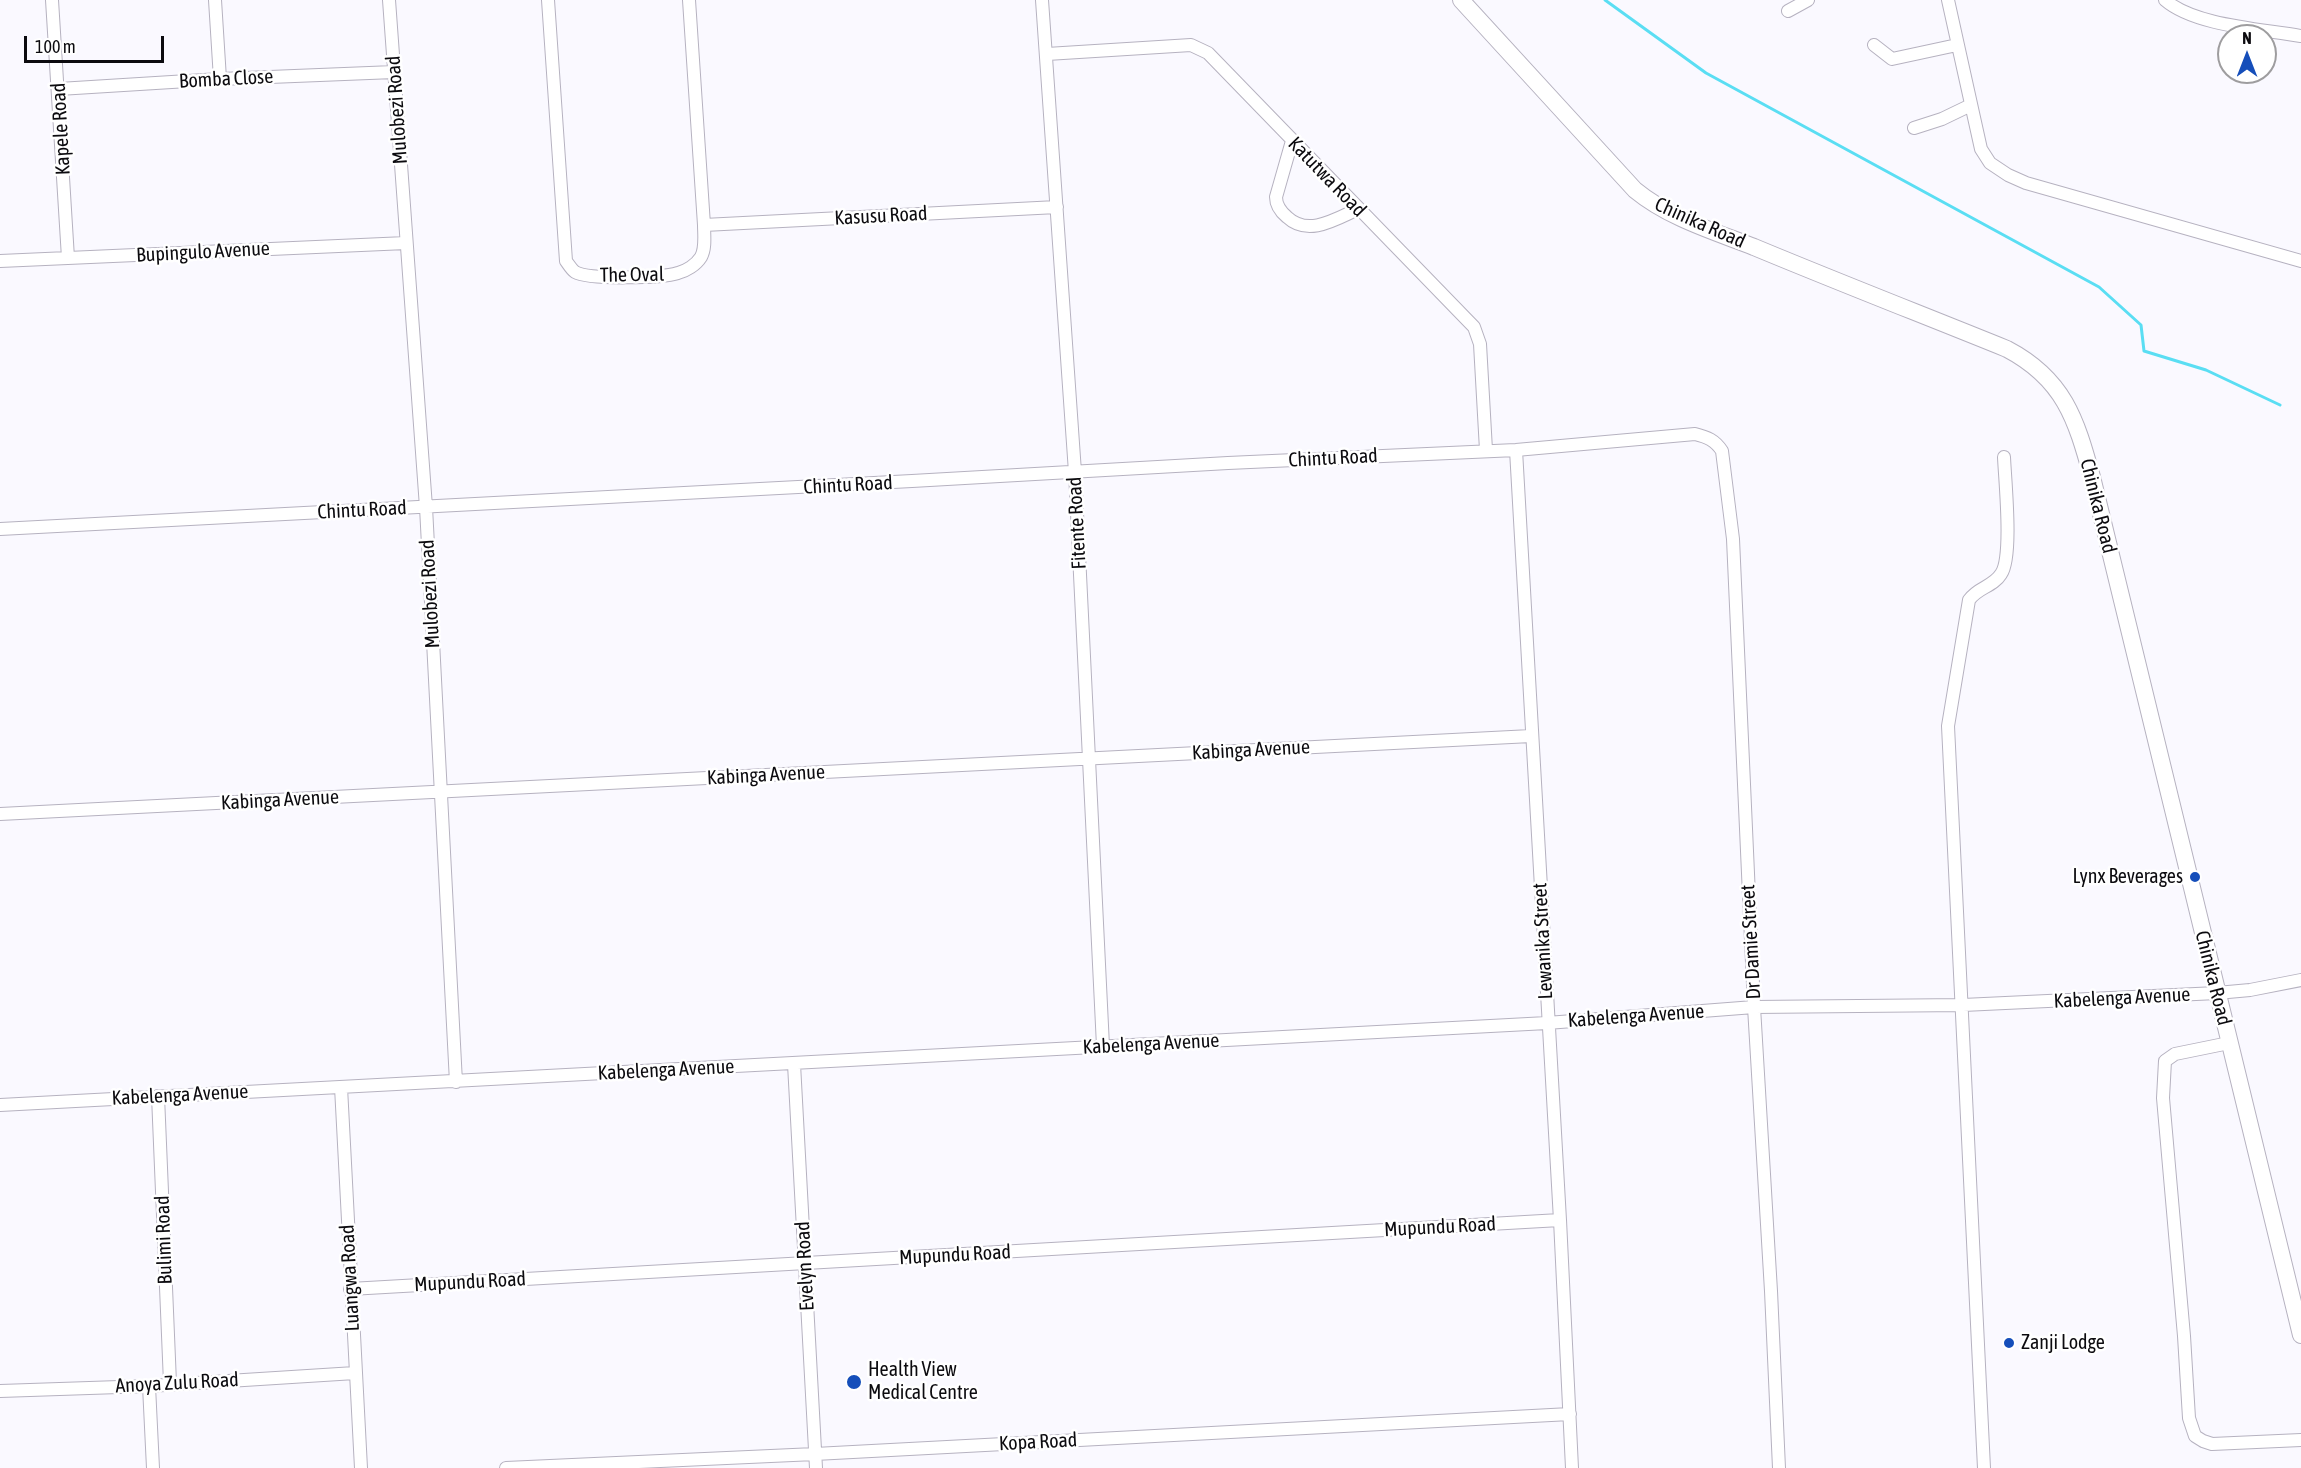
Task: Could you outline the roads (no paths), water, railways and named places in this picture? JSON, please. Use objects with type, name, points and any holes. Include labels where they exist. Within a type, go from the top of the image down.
[{"type":"main road","name":"Chinika Road","points":[[1461,0],[1635,190],[1651,202],[1672,214],[2007,350],[2036,367],[2060,393],[2077,424],[2092,477],[2301,1335]]},
{"type":"street","name":"Kapele Road","points":[[52,0],[68,258]]},
{"type":"street","points":[[215,0],[220,79]]},
{"type":"street","name":"Mulobezi Road","points":[[389,0],[426,507],[456,1082]]},
{"type":"street","name":"The Oval","points":[[549,0],[566,261],[573,271],[586,276],[609,278],[676,274],[691,267],[701,257],[705,244],[689,0]]},
{"type":"street","name":"Fitente Road","points":[[1042,0],[1075,472],[1103,1046]]},
{"type":"street","points":[[1788,11],[1808,0]]},
{"type":"street","points":[[1948,0],[1985,158],[2008,175],[2049,191],[2301,261]]},
{"type":"street","points":[[2165,0],[2184,12],[2209,20],[2301,36]]},
{"type":"street","name":"Katutwa Road","points":[[1047,54],[1179,45],[1201,48],[1474,327],[1480,344],[1486,450]]},
{"type":"street","points":[[1874,45],[1892,59],[1958,45]]},
{"type":"street","name":"Bomba Close","points":[[58,89],[220,79],[394,72]]},
{"type":"street","points":[[1914,128],[1935,122],[1971,105]]},
{"type":"street","points":[[1292,141],[1276,197],[1277,205],[1285,216],[1296,225],[1306,228],[1325,223],[1358,209]]},
{"type":"street","name":"Kasusu Road","points":[[704,225],[1057,207]]},
{"type":"street","name":"Bupingulo Avenue","points":[[0,261],[406,243]]},
{"type":"street","name":"Chintu Road","points":[[0,529],[1515,450],[1695,434]]},
{"type":"street","name":"Dr Damie Street","points":[[1695,434],[1716,442],[1722,451],[1733,539],[1754,1007],[1779,1468]]},
{"type":"street","name":"Lewanika Street","points":[[1515,450],[1560,1220],[1572,1468]]},
{"type":"street","points":[[1984,1468],[1948,718],[1969,600],[1975,592],[1994,582],[2004,569],[2007,538],[2004,457]]},
{"type":"street","name":"Kabinga Avenue","points":[[0,814],[1531,735]]},
{"type":"street","name":"Kabelenga Avenue","points":[[0,1105],[1547,1023],[1754,1007],[1963,1005],[2217,993],[2250,990],[2301,980]]},
{"type":"street","points":[[2229,1043],[2175,1054],[2165,1061],[2163,1076],[2189,1418],[2195,1436],[2212,1444],[2301,1440]]},
{"type":"street","name":"Evelyn Road","points":[[794,1064],[816,1468]]},
{"type":"street","name":"Luangwa Road","points":[[341,1087],[361,1468]]},
{"type":"street","name":"Bulimi Road","points":[[158,1096],[170,1383]]},
{"type":"street","name":"Mupundu Road","points":[[350,1288],[1560,1220]]},
{"type":"street","name":"Anoya Zulu Road","points":[[0,1391],[148,1386],[355,1373]]},
{"type":"street","points":[[148,1386],[153,1468]]},
{"type":"street","name":"Kopa Road","points":[[506,1468],[815,1454],[1570,1413]]},
{"type":"waterway","points":[[1605,0],[1706,73],[2099,287],[2141,325],[2144,351],[2206,370],[2280,405]]},
{"type":"place","name":"Lynx Beverages","points":[[2195,877]]},
{"type":"place","name":"Zanji Lodge","points":[[2009,1343]]},
{"type":"place","name":"Health View Medical Centre","points":[[854,1382]]}]
